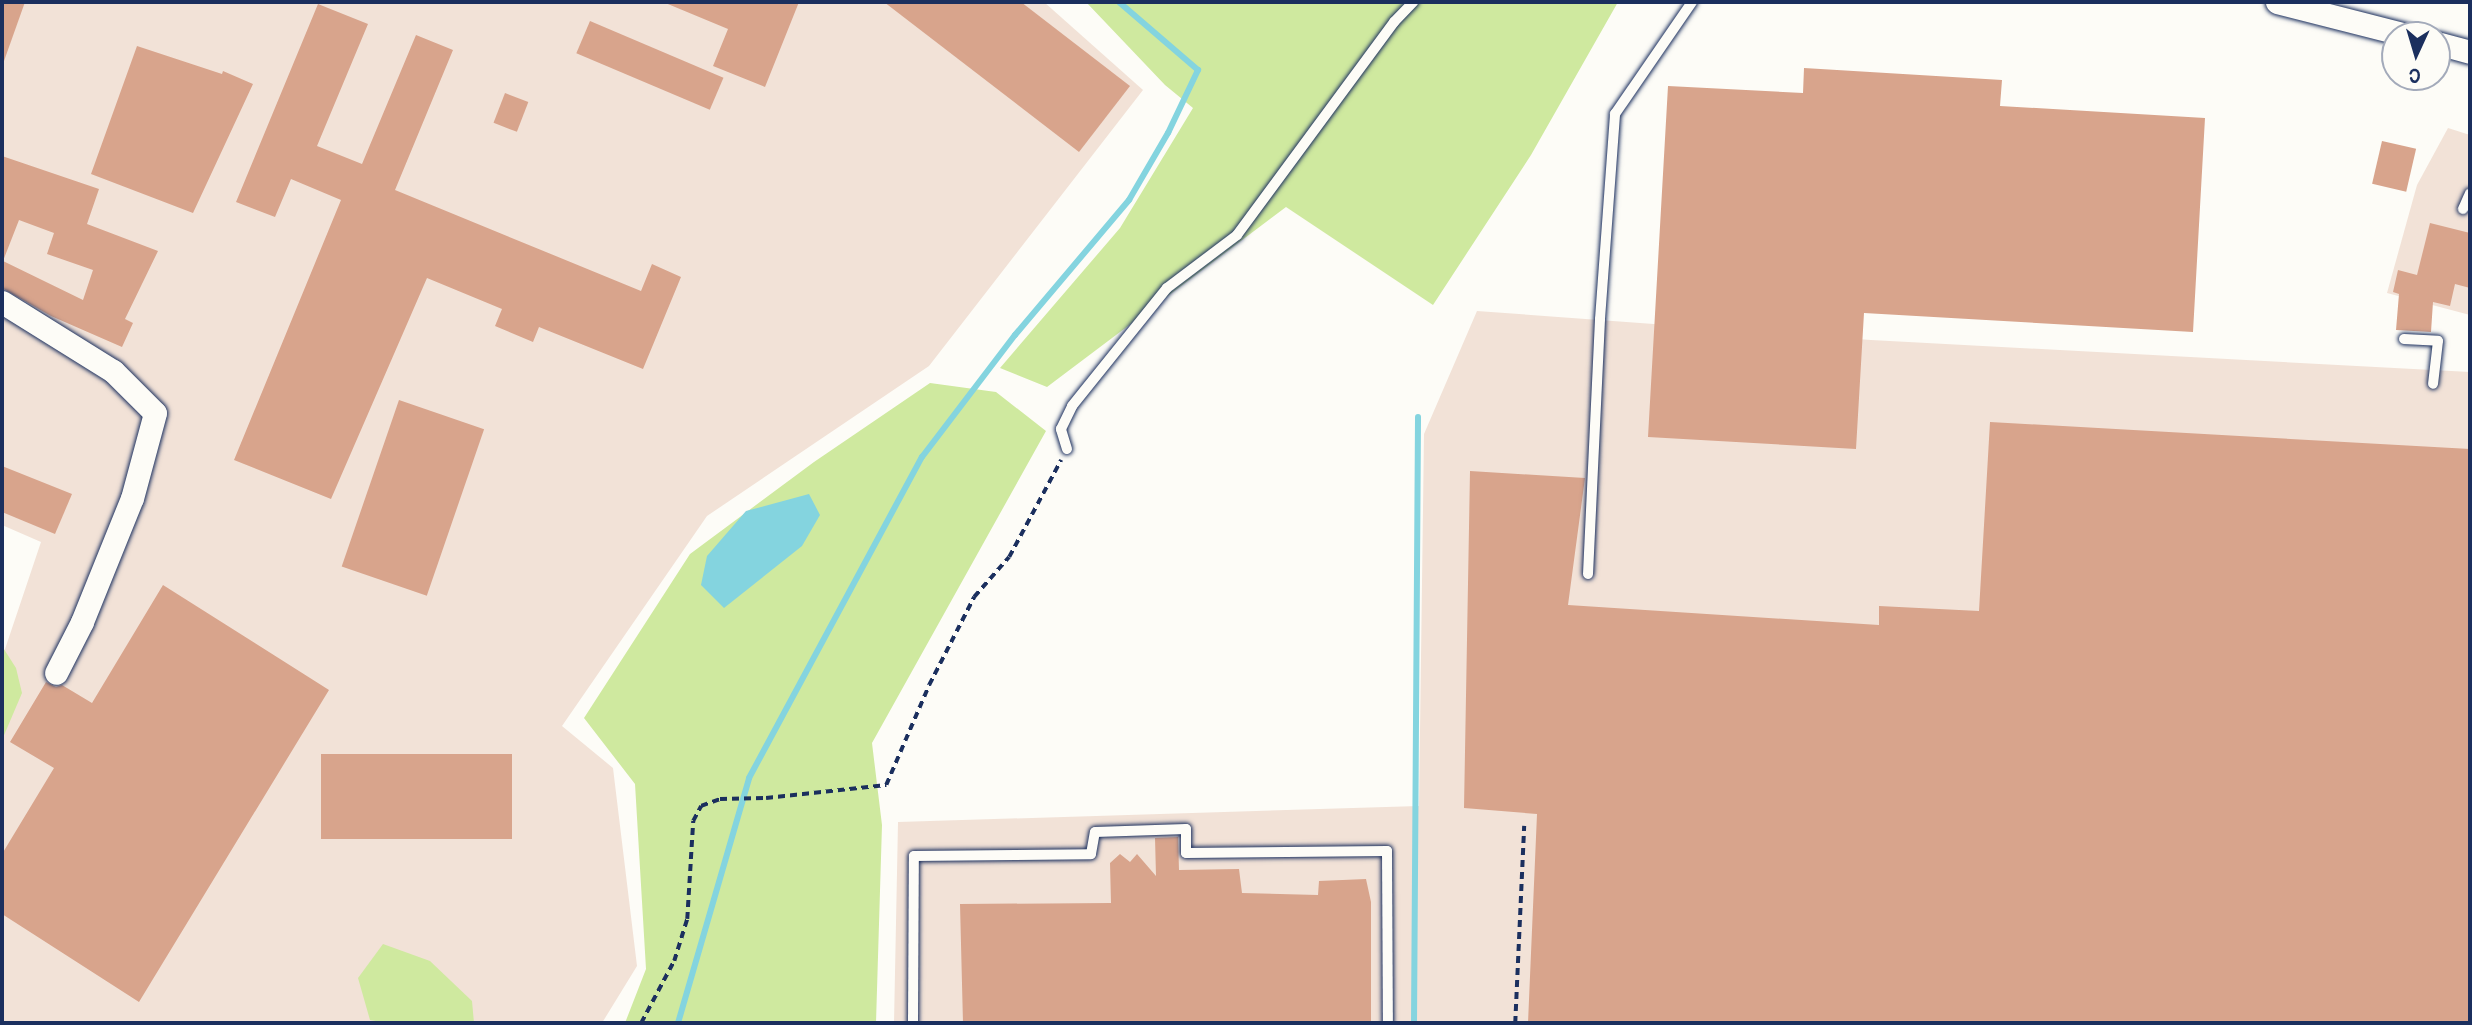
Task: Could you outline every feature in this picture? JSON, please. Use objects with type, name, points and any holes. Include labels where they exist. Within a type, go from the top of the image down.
[{"type":"street","points":[[2277,2],[2381,29]]},
{"type":"street","points":[[2451,47],[2470,52]]},
{"type":"street","points":[[2,302],[113,371],[155,413],[132,498],[82,622],[56,673]]},
{"type":"lane","points":[[1067,449],[1061,429],[1072,406],[1167,288],[1237,235],[1394,22],[1413,2]]},
{"type":"lane","points":[[1588,574],[1600,319],[1615,114],[1692,2]]},
{"type":"lane","points":[[2463,209],[2470,193]]},
{"type":"lane","points":[[2404,339],[2438,341],[2433,384]]},
{"type":"lane","points":[[913,1023],[915,856],[1091,854],[1095,832],[1186,829],[1186,853],[1387,851],[1388,1023]]},
{"type":"path","points":[[641,1023],[674,961],[687,919],[693,821],[701,806],[720,799],[766,799],[886,785],[929,685],[974,597],[1009,557],[1067,449]]},
{"type":"path","points":[[1515,1023],[1524,826]]},
{"type":"shaded area","points":[[2,2],[1044,2],[1143,90],[929,366],[707,516],[562,726],[613,768],[637,966],[602,1023],[2,1023],[2,658],[41,542],[2,525]]},
{"type":"shaded area","points":[[2448,128],[2470,135],[2470,315],[2387,293],[2417,185]]},
{"type":"shaded area","points":[[1477,311],[1871,340],[2470,372],[2470,1023],[894,1023],[898,822],[1419,806],[1424,434]]},
{"type":"green space","points":[[1086,2],[1618,2],[1531,155],[1433,305],[1286,207],[1047,387],[1000,368],[1120,228],[1193,108],[1165,85]]},
{"type":"green space","points":[[930,383],[996,392],[1046,431],[872,743],[882,825],[876,1023],[625,1023],[646,969],[635,784],[584,718],[690,554],[814,462]]},
{"type":"green space","points":[[2,646],[16,668],[22,693],[2,740]]},
{"type":"green space","points":[[383,944],[430,961],[472,1001],[474,1023],[387,1023],[370,1020],[358,978]]},
{"type":"water","points":[[809,494],[820,515],[802,546],[724,608],[701,585],[707,556],[746,511]]},
{"type":"building","points":[[2,2],[25,2],[4,61],[2,61]]},
{"type":"building","points":[[663,2],[799,2],[765,87],[713,66],[728,29]]},
{"type":"building","points":[[884,2],[1021,2],[1130,86],[1079,152]]},
{"type":"building","points":[[318,4],[368,24],[317,146],[362,164],[416,35],[453,50],[395,190],[641,291],[652,264],[681,277],[643,369],[539,327],[533,342],[495,326],[502,309],[427,278],[331,499],[234,460],[341,200],[291,179],[275,217],[236,202]]},
{"type":"building","points":[[590,21],[723,78],[710,110],[576,53]]},
{"type":"building","points":[[137,46],[222,74],[223,71],[253,84],[193,213],[91,174]]},
{"type":"building","points":[[1804,68],[2002,80],[2000,106],[2205,118],[2193,332],[1864,313],[1856,449],[1648,437],[1668,86],[1803,93]]},
{"type":"building","points":[[505,93],[528,102],[517,132],[494,123]]},
{"type":"building","points":[[2382,141],[2416,149],[2406,192],[2372,184]]},
{"type":"building","points":[[2,156],[99,189],[87,224],[158,251],[125,319],[133,323],[122,347],[51,316],[2,288]],"holes":[[[19,220],[54,233],[47,254],[93,270],[83,300],[3,261]]]},
{"type":"building","points":[[2430,223],[2470,233],[2470,288],[2455,284],[2450,306],[2433,302],[2431,332],[2396,330],[2399,294],[2393,292],[2398,270],[2417,275]]},
{"type":"building","points":[[399,400],[484,429],[427,596],[342,566]]},
{"type":"building","points":[[1990,422],[2470,449],[2470,1023],[1528,1023],[1537,814],[1464,808],[1470,471],[1585,478],[1568,605],[1879,625],[1879,606],[1979,611]]},
{"type":"building","points":[[2,466],[72,494],[55,534],[2,512]]},
{"type":"building","points":[[163,585],[329,690],[139,1002],[2,914],[2,854],[54,768],[10,742],[46,682],[56,687],[62,685],[92,703]]},
{"type":"building","points":[[321,754],[512,754],[512,839],[321,839]]},
{"type":"building","points":[[1178,837],[1179,870],[1239,869],[1242,893],[1318,895],[1319,881],[1366,879],[1371,902],[1371,1023],[963,1023],[960,904],[1111,903],[1110,863],[1120,854],[1130,862],[1137,854],[1156,876],[1155,838]]},
{"type":"waterway","points":[[678,1023],[749,778],[922,457],[1015,335],[1129,200],[1168,133],[1198,70],[1119,2]]},
{"type":"waterway","points":[[1414,1023],[1418,417]]}]
